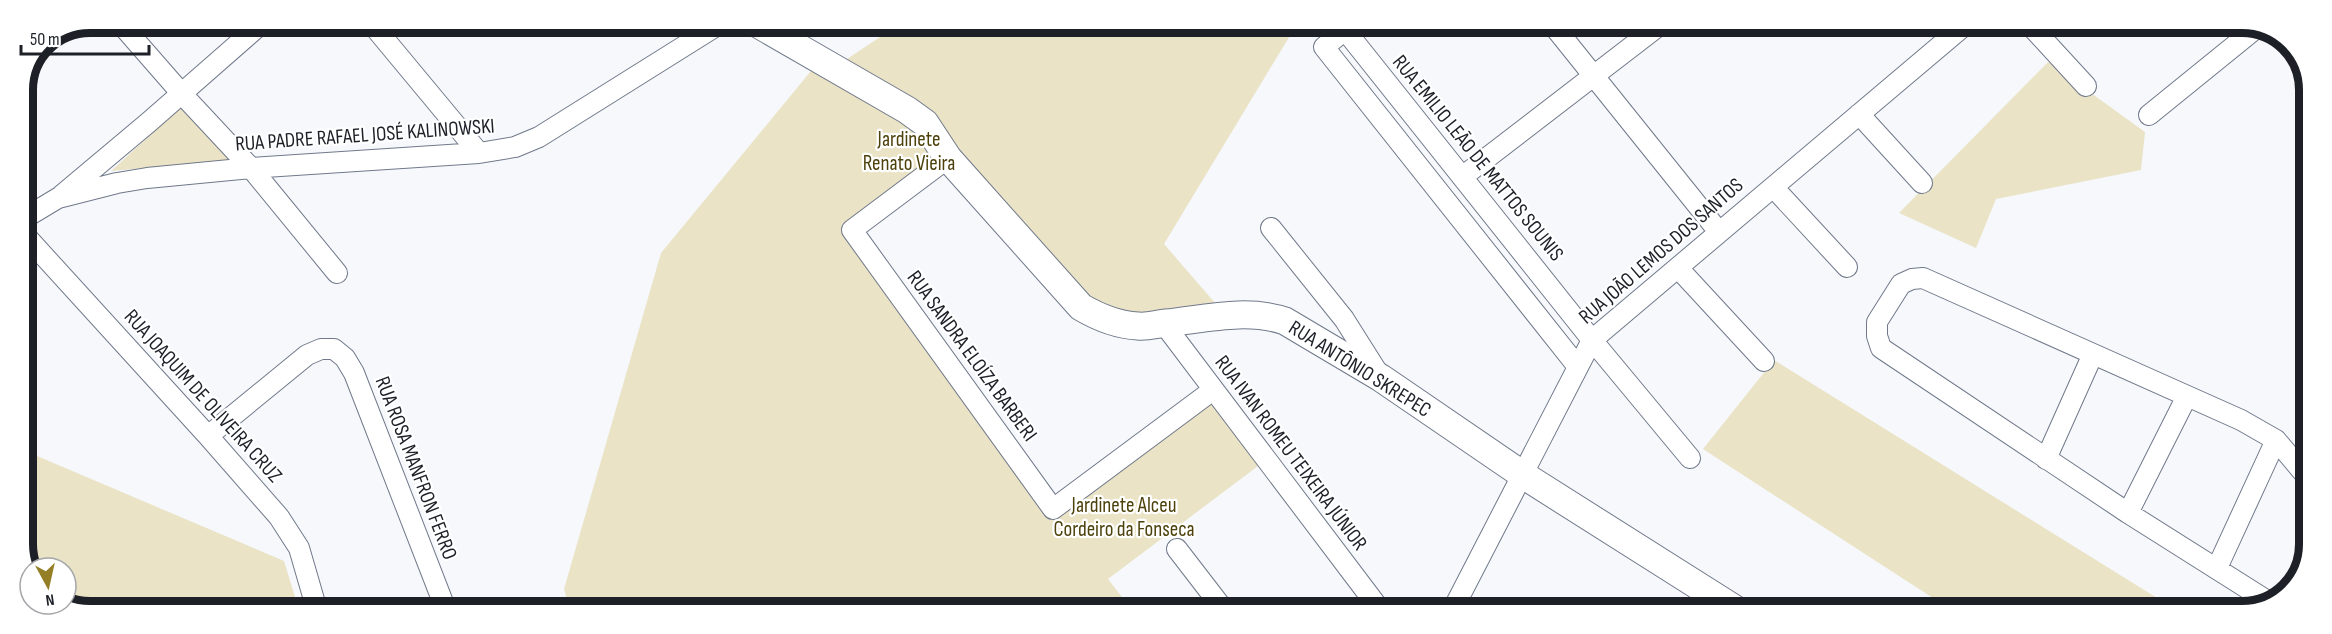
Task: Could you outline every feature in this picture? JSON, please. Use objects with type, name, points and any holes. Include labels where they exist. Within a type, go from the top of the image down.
[{"type":"street","points":[[129,33],[250,168],[337,273]]},
{"type":"street","points":[[58,198],[251,33]]},
{"type":"street","points":[[379,33],[479,153]]},
{"type":"street","name":"RUA PADRE RAFAEL JOSÉ KALINOWSKI","points":[[33,213],[58,198],[137,180],[250,168],[479,153],[515,147],[539,137],[705,33]]},
{"type":"street","name":"RUA ANTÔNIO SKREPEC","points":[[773,33],[907,110],[925,123],[948,158],[1081,307],[1095,315],[1139,326],[1242,315],[1272,316],[1297,327],[1381,378],[1523,475],[1722,601]]},
{"type":"street","name":"RUA EMILIO LEÃO DE MATTOS SOUNIS","points":[[1341,33],[1323,47],[1578,367]]},
{"type":"street","name":"RUA EMILIO LEÃO DE MATTOS SOUNIS","points":[[1354,33],[1462,177],[1690,458]]},
{"type":"street","points":[[1559,33],[1719,232]]},
{"type":"street","points":[[1462,177],[1649,33]]},
{"type":"street","name":"RUA JOÃO LEMOS DOS SANTOS","points":[[1457,601],[1592,340],[1955,33]]},
{"type":"street","points":[[2037,33],[2086,86]]},
{"type":"street","points":[[2150,115],[2250,33]]},
{"type":"street","points":[[1859,114],[1922,183]]},
{"type":"street","name":"RUA SANDRA ELOÍZA BARBERI","points":[[948,158],[852,230],[1053,509],[1213,390]]},
{"type":"street","points":[[1773,187],[1847,267]]},
{"type":"street","points":[[1271,228],[1344,319],[1381,378]]},
{"type":"street","points":[[1491,258],[1513,241]]},
{"type":"street","name":"RUA JOAQUIM DE OLIVEIRA CRUZ","points":[[33,246],[208,436],[279,517],[299,548],[314,601]]},
{"type":"street","points":[[1678,268],[1764,361]]},
{"type":"street","points":[[2261,598],[2128,513],[1881,348],[1877,336],[1877,322],[1901,284],[1912,279],[1923,278],[2241,420],[2276,440],[2299,467]]},
{"type":"street","name":"RUA IVAN ROMEU TEIXEIRA JÚNIOR","points":[[1164,324],[1373,601]]},
{"type":"street","name":"RUA ROSA MANFRON FERRO","points":[[208,436],[307,355],[321,349],[334,349],[345,358],[354,374],[442,601]]},
{"type":"street","points":[[2046,459],[2093,354]]},
{"type":"street","points":[[2128,513],[2187,396]]},
{"type":"street","points":[[2217,568],[2276,440]]},
{"type":"street","points":[[1177,549],[1217,601]]},
{"type":"green space","points":[[886,33],[1292,33],[1164,244],[1222,311],[1099,314],[1005,211],[933,114],[844,61]]},
{"type":"green space","points":[[820,60],[895,103],[948,158],[852,230],[1058,516],[1213,401],[1262,463],[1108,579],[1125,601],[567,601],[564,589],[661,253]]},
{"type":"green space","points":[[2048,62],[2145,132],[2141,170],[1996,199],[1976,248],[1899,213]]},
{"type":"green space","points":[[184,104],[234,160],[111,171]]},
{"type":"green space","points":[[1774,360],[2162,601],[1938,601],[1703,449]]},
{"type":"green space","points":[[33,454],[284,561],[296,601],[90,601],[78,600],[78,556],[34,556]]},
{"type":"park label","name":"Jardinete Renato Vieira","points":[[909,151]]},
{"type":"park label","name":"Jardinete Alceu Cordeiro da Fonseca","points":[[1124,517]]}]
